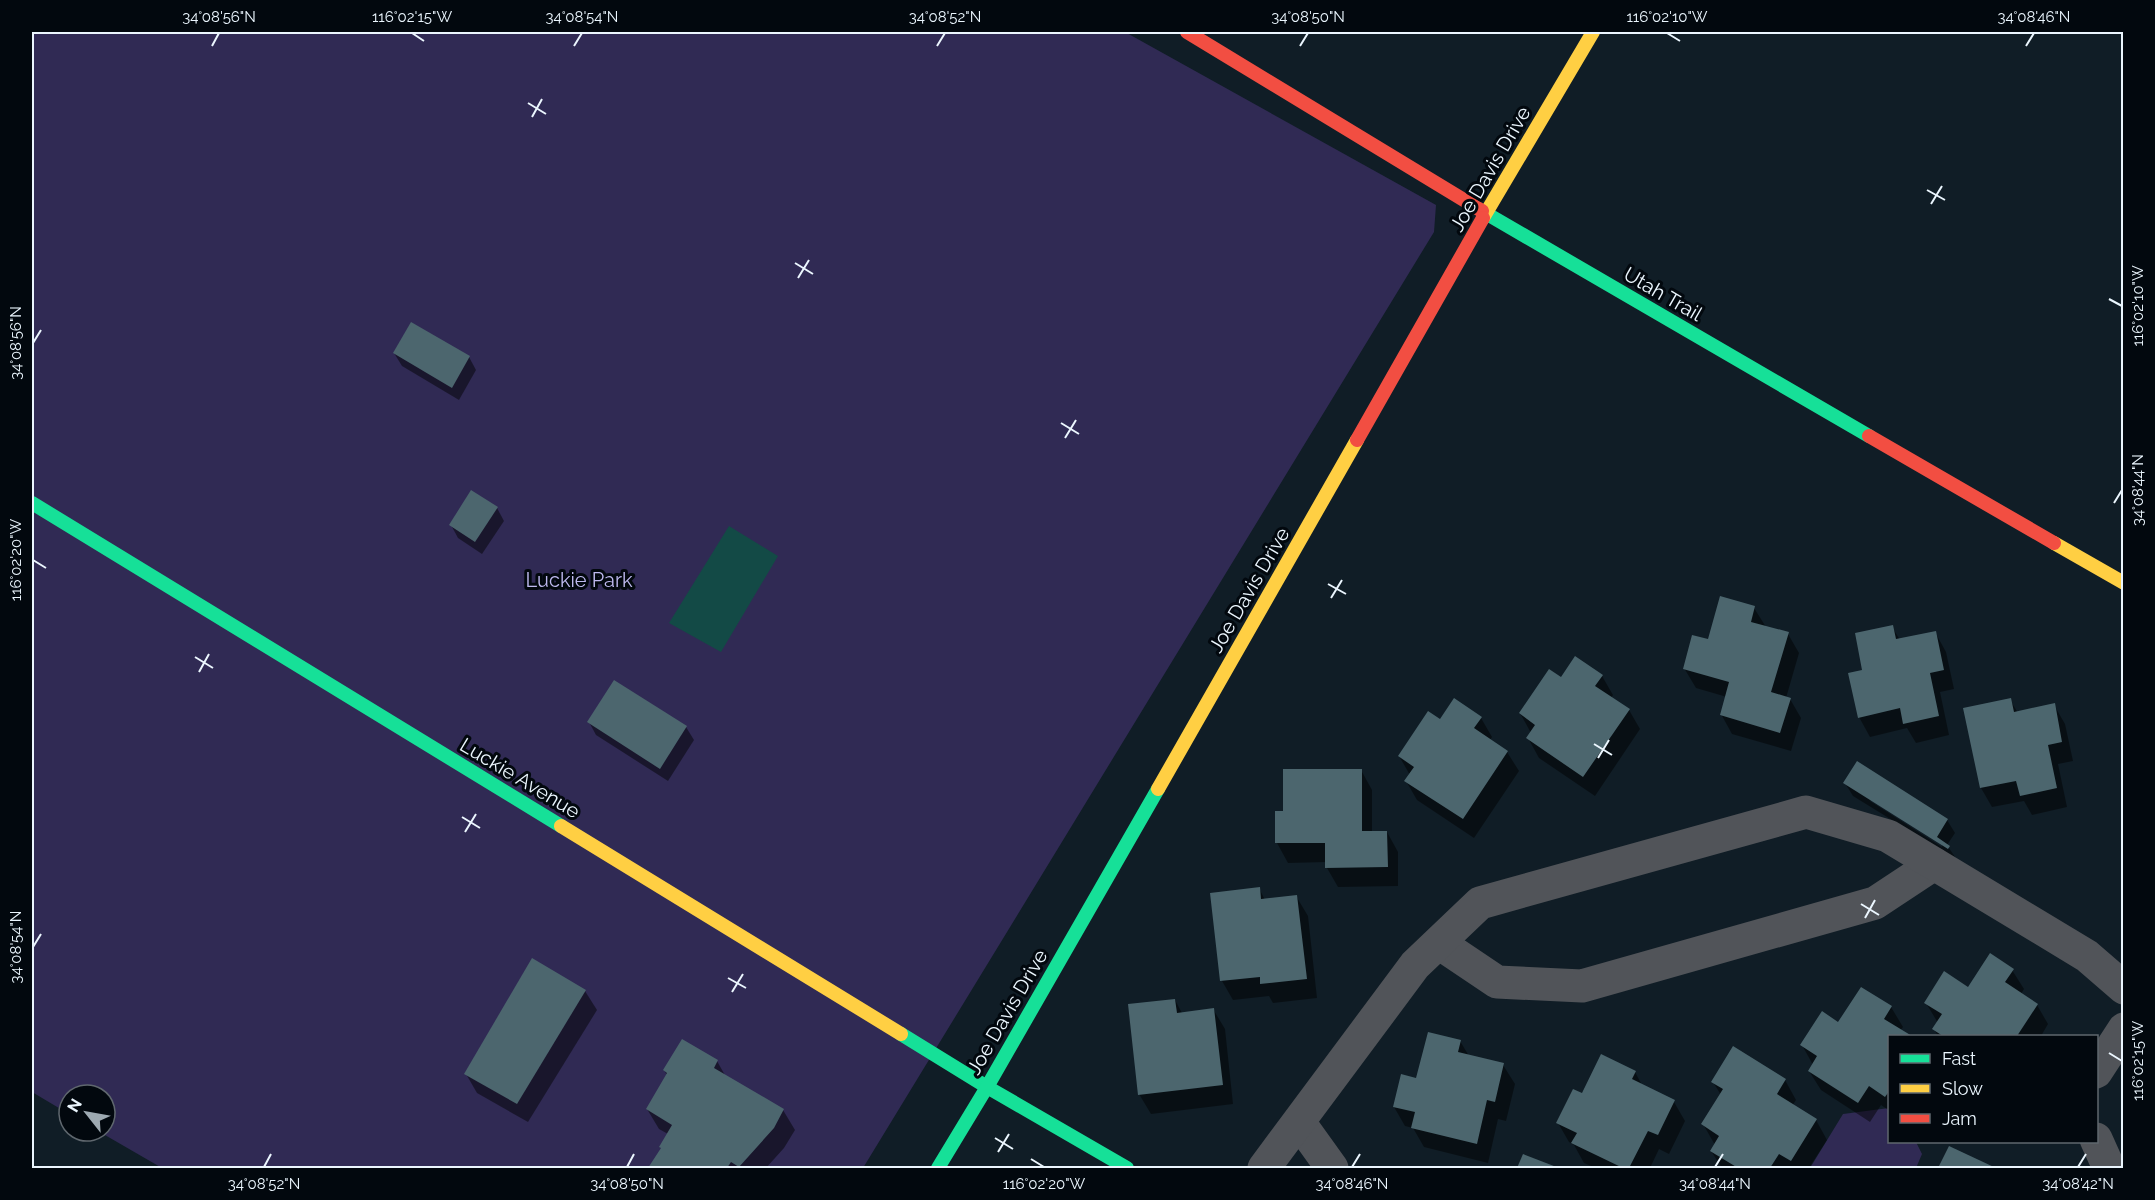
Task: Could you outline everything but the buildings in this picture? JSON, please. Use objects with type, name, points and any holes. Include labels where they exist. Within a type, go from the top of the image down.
[{"type":"street","name":"Utah Trail","points":[[1186,32],[1486,214],[2124,584]]},
{"type":"street","name":"Joe Davis Drive","points":[[938,1168],[987,1087],[1486,214],[1593,32]]},
{"type":"street","name":"Luckie Avenue","points":[[32,503],[987,1087],[1127,1168]]},
{"type":"street","points":[[1264,1168],[1415,965],[1480,903],[1806,812],[1888,836],[2088,956],[2124,988]]},
{"type":"street","points":[[1439,942],[1497,982],[1581,986],[1875,903],[1934,864]]},
{"type":"street","points":[[2098,1069],[2124,1029]]},
{"type":"street","points":[[1299,1122],[1332,1168]]},
{"type":"street","points":[[2098,1141],[2109,1168]]},
{"type":"green space","name":"Luckie Park","points":[[32,32],[1125,32],[1436,205],[1434,232],[863,1168],[162,1168],[117,1142],[117,1083],[57,1083],[57,1107],[32,1092]]},
{"type":"green space","points":[[1888,1108],[1888,1143],[1916,1143],[1922,1154],[1916,1168],[1810,1168],[1843,1114]]},
{"type":"shaded area","points":[[729,526],[778,556],[721,652],[669,623]]},
{"type":"traffic: fast","points":[[1482,211],[1869,436]]},
{"type":"traffic: fast","points":[[32,503],[561,826]]},
{"type":"traffic: fast","points":[[938,1168],[1158,789]]},
{"type":"traffic: fast","points":[[901,1034],[1127,1168]]},
{"type":"traffic: slow","points":[[1483,218],[1593,32]]},
{"type":"traffic: slow","points":[[1158,789],[1357,440]]},
{"type":"traffic: slow","points":[[2054,543],[2124,583]]},
{"type":"traffic: slow","points":[[561,826],[901,1034]]},
{"type":"traffic: jam","points":[[1187,32],[1482,211]]},
{"type":"traffic: jam","points":[[1357,440],[1483,218]]},
{"type":"traffic: jam","points":[[1869,436],[2054,543]]}]
